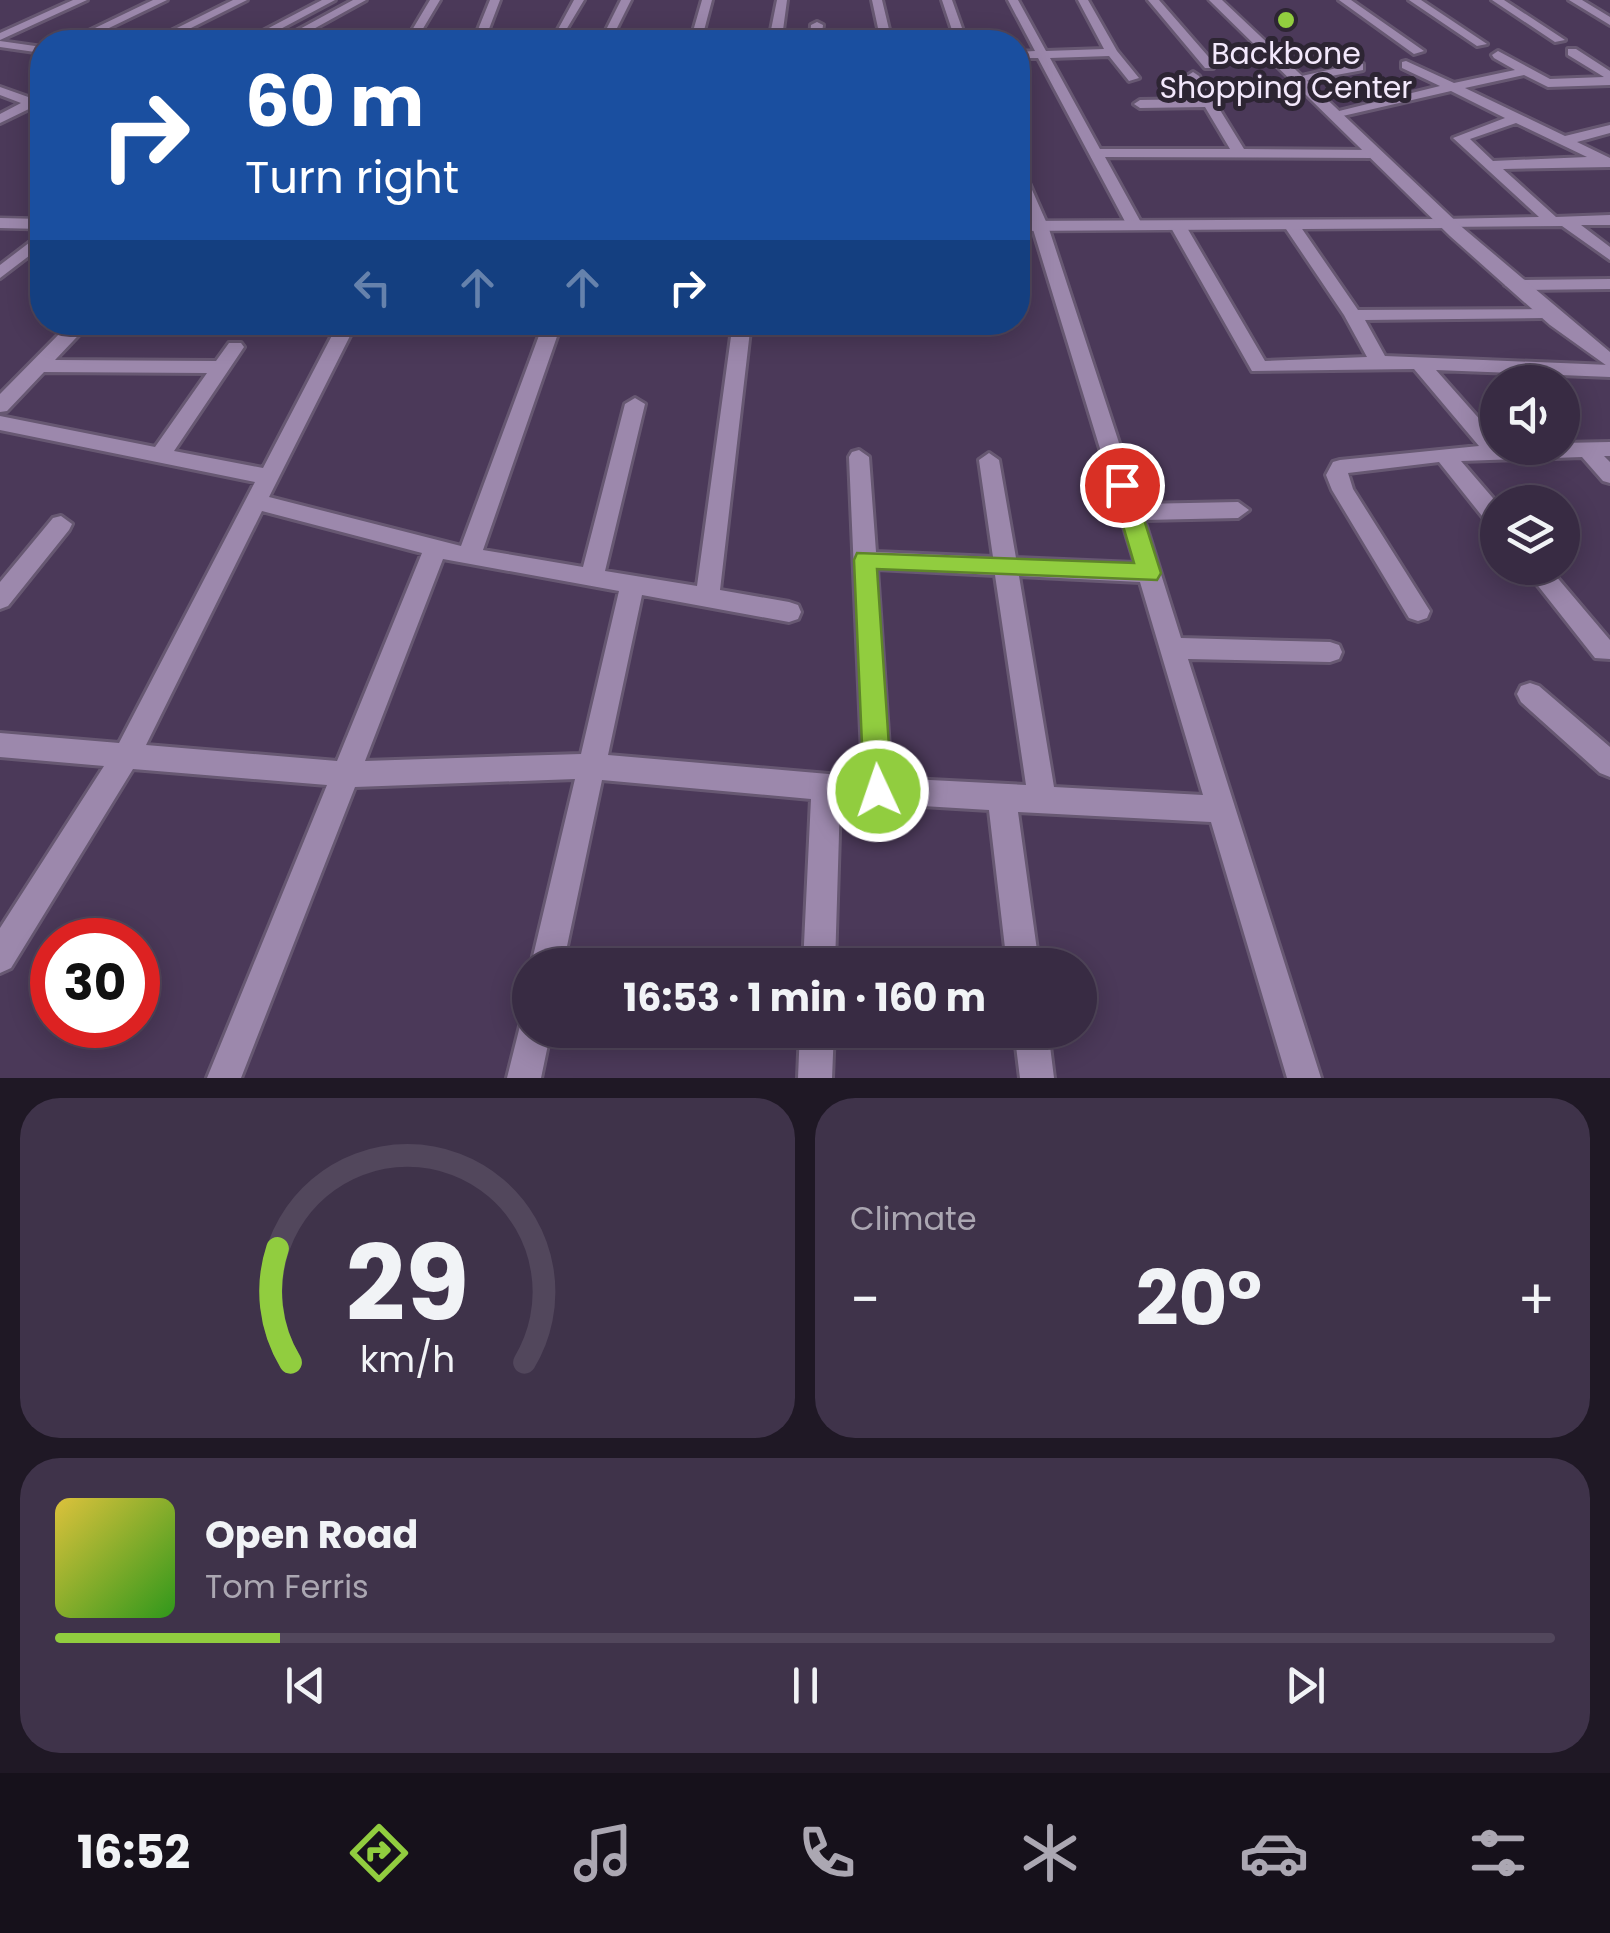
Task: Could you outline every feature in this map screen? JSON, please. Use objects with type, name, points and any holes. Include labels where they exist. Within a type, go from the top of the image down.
[{"type":"main road","points":[[1215,0],[1299,78],[1443,224],[1544,313],[1610,362]]},
{"type":"main road","points":[[0,223],[30,224]]},
{"type":"main road","points":[[1030,226],[1443,224]]},
{"type":"street","points":[[0,37],[82,0]]},
{"type":"street","points":[[98,30],[162,0]]},
{"type":"street","points":[[180,30],[242,0]]},
{"type":"street","points":[[271,30],[330,0]]},
{"type":"street","points":[[305,30],[361,0]]},
{"type":"street","points":[[417,30],[435,0]]},
{"type":"street","points":[[483,30],[495,0]]},
{"type":"street","points":[[561,30],[579,0]]},
{"type":"street","points":[[611,30],[626,0]]},
{"type":"street","points":[[698,30],[707,0]]},
{"type":"street","points":[[777,30],[782,0]]},
{"type":"street","points":[[877,0],[885,30]]},
{"type":"street","points":[[946,0],[957,30]]},
{"type":"street","points":[[1013,0],[1029,30]]},
{"type":"street","points":[[1083,0],[1112,52],[1133,78]]},
{"type":"street","points":[[1153,0],[1209,65]]},
{"type":"street","points":[[1344,0],[1418,52]]},
{"type":"street","points":[[1414,0],[1481,44]]},
{"type":"street","points":[[1498,0],[1559,40]]},
{"type":"street","points":[[1574,0],[1610,22]]},
{"type":"street","points":[[816,30],[817,26]]},
{"type":"street","points":[[1030,33],[1135,226]]},
{"type":"street","points":[[0,44],[30,48]]},
{"type":"street","points":[[1030,54],[1112,52]]},
{"type":"street","points":[[1572,52],[1610,78]]},
{"type":"street","points":[[1498,54],[1524,71],[1558,85],[1610,78]]},
{"type":"street","points":[[1406,65],[1607,162]]},
{"type":"street","points":[[1299,78],[1359,66]]},
{"type":"street","points":[[1334,114],[1524,71]]},
{"type":"street","points":[[1194,76],[1238,153]]},
{"type":"street","points":[[0,91],[30,100]]},
{"type":"street","points":[[1140,104],[1209,103]]},
{"type":"street","points":[[0,118],[30,105]]},
{"type":"street","points":[[1515,119],[1459,135],[1490,166],[1559,221],[1610,255]]},
{"type":"street","points":[[1563,141],[1610,129]]},
{"type":"street","points":[[1093,153],[1373,154]]},
{"type":"street","points":[[1490,166],[1607,162]]},
{"type":"street","points":[[1443,224],[1610,220]]},
{"type":"street","points":[[1178,226],[1259,366],[1379,362],[1610,371]]},
{"type":"street","points":[[1292,226],[1354,314],[1379,362]]},
{"type":"street","points":[[1030,229],[1130,512],[1304,1078]]},
{"type":"street","points":[[0,274],[30,248]]},
{"type":"street","points":[[1512,285],[1610,284]]},
{"type":"street","points":[[1354,314],[1544,313]]},
{"type":"street","points":[[0,406],[70,335]]},
{"type":"street","points":[[0,957],[127,754],[341,335]]},
{"type":"street","points":[[469,556],[548,335]]},
{"type":"street","points":[[707,598],[740,335]]},
{"type":"street","points":[[160,455],[234,347]]},
{"type":"street","points":[[1421,364],[1480,433]]},
{"type":"street","points":[[42,366],[223,367]]},
{"type":"street","points":[[592,578],[635,404]]},
{"type":"street","points":[[0,422],[270,477]]},
{"type":"street","points":[[1599,450],[1610,476]]},
{"type":"street","points":[[1418,611],[1337,475],[1340,466],[1480,453]]},
{"type":"street","points":[[1444,454],[1480,498]]},
{"type":"street","points":[[860,457],[878,791]]},
{"type":"street","points":[[989,460],[1042,799]]},
{"type":"street","points":[[257,502],[469,556],[789,612]]},
{"type":"street","points":[[1130,512],[1238,510]]},
{"type":"street","points":[[0,599],[61,524]]},
{"type":"street","points":[[224,1078],[436,548]]},
{"type":"street","points":[[865,560],[1149,573]]},
{"type":"street","points":[[551,948],[588,766],[632,585]]},
{"type":"street","points":[[1550,585],[1604,651]]},
{"type":"street","points":[[1172,648],[1330,652]]},
{"type":"street","points":[[1530,694],[1610,764]]},
{"type":"street","points":[[0,745],[345,774],[588,766],[878,791],[1220,810]]},
{"type":"street","points":[[820,948],[826,787]]},
{"type":"street","points":[[1002,797],[1021,948]]},
{"type":"street","points":[[524,1078],[530,1048]]},
{"type":"street","points":[[815,1078],[816,1048]]},
{"type":"street","points":[[1033,1048],[1037,1078]]},
{"type":"place","name":"Backbone Shopping Center","points":[[1286,20]]},
{"type":"route","points":[[878,791],[865,560],[1149,573],[1122,485]]}]
